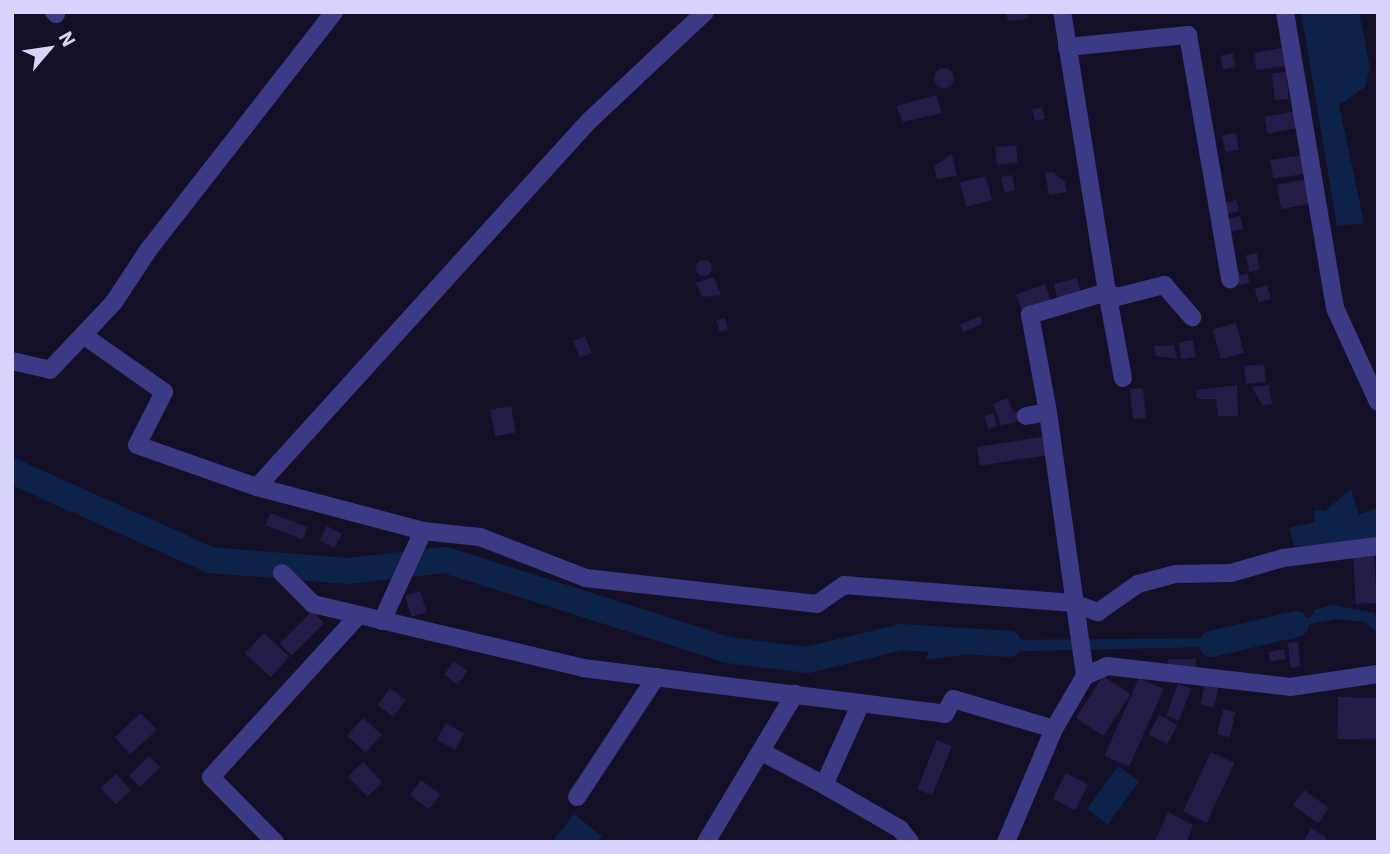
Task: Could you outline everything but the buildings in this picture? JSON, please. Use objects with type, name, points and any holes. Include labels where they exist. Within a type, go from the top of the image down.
[{"type":"street","points":[[12,360],[50,370],[83,335],[334,12]]},
{"type":"street","points":[[257,488],[589,121],[705,12]]},
{"type":"street","points":[[1062,12],[1123,378]]},
{"type":"street","points":[[1285,12],[1335,308],[1378,402]]},
{"type":"street","points":[[1067,47],[1188,35],[1230,279]]},
{"type":"street","points":[[1085,676],[1048,412],[1030,315],[1107,292],[1116,296],[1164,285],[1192,317]]},
{"type":"street","points":[[83,335],[164,392],[138,445],[257,488],[423,531],[480,537],[586,578],[668,591],[817,604],[844,585],[1073,603],[1098,612],[1138,584],[1176,575],[1231,573],[1283,558],[1378,546]]},
{"type":"street","points":[[1026,416],[1048,412]]},
{"type":"street","points":[[382,621],[423,531]]},
{"type":"street","points":[[282,573],[313,604],[558,663],[945,714],[953,699],[1054,729]]},
{"type":"street","points":[[275,842],[211,777],[359,615]]},
{"type":"street","points":[[1006,842],[1054,729],[1085,676],[1107,666],[1290,687],[1378,674]]},
{"type":"street","points":[[577,797],[656,677]]},
{"type":"street","points":[[706,842],[796,694]]},
{"type":"street","points":[[824,785],[861,703]]},
{"type":"street","points":[[762,752],[900,829],[910,842]]},
{"type":"water","points":[[1301,12],[1359,12],[1370,67],[1365,87],[1339,105],[1364,223],[1337,226]]},
{"type":"water","points":[[1351,489],[1359,515],[1377,508],[1378,545],[1294,546],[1289,528],[1315,522],[1314,510],[1325,511]]},
{"type":"water","points":[[1331,605],[1375,613],[1378,633],[1365,622],[1336,619],[1299,626],[1258,646],[984,652],[926,660],[929,649],[946,651],[981,640],[1254,638],[1278,623],[1311,617],[1315,610]]},
{"type":"water","points":[[1118,766],[1139,781],[1108,824],[1087,809]]},
{"type":"water","points":[[574,814],[602,836],[598,842],[552,842]]},
{"type":"waterway","points":[[12,471],[210,560],[348,571],[445,560],[728,650],[807,660],[901,637],[1009,644]]},
{"type":"waterway","points":[[1212,644],[1296,624]]}]
